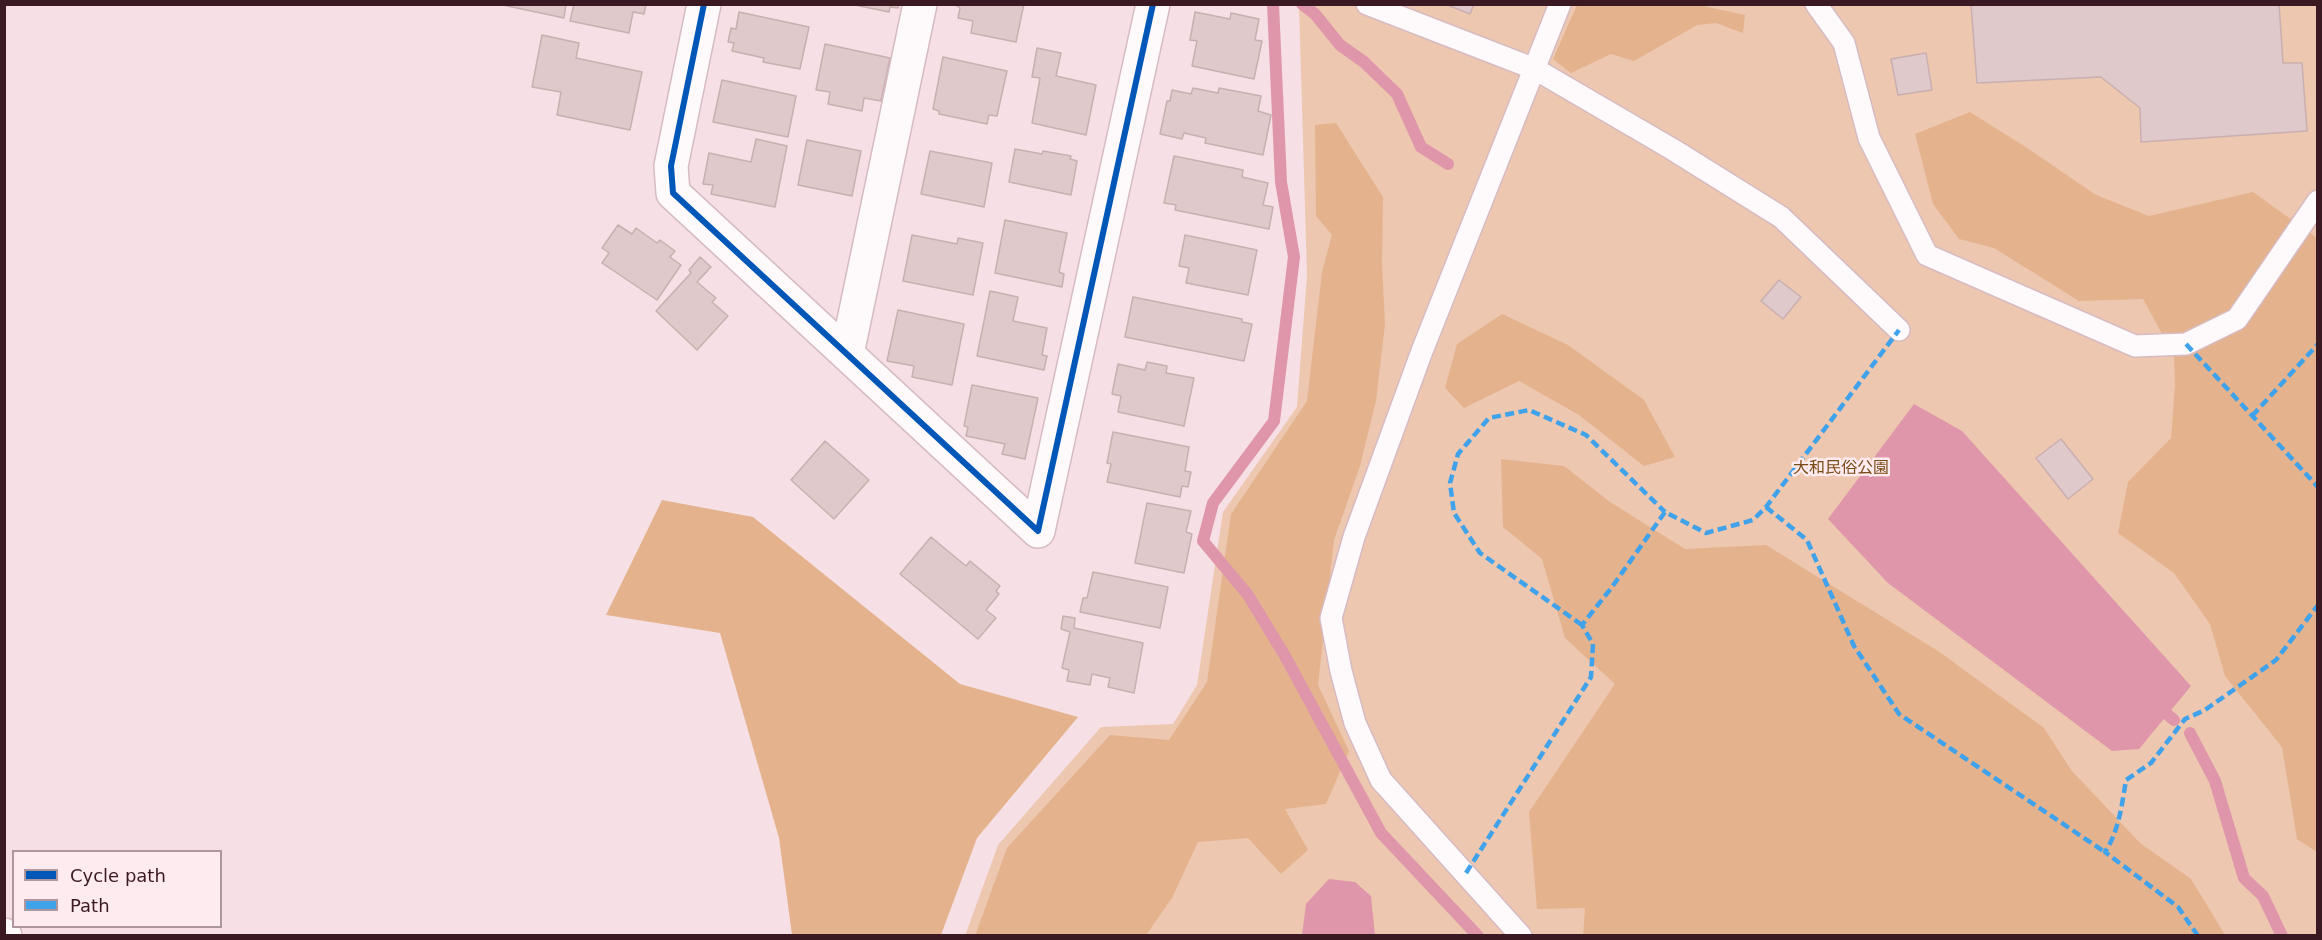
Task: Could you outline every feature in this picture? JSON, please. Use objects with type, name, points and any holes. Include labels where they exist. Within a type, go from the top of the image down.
[{"type":"street","points":[[704,4],[671,166],[673,193],[1038,531],[1153,4]]},
{"type":"street","points":[[847,354],[920,4]]},
{"type":"lane","points":[[1367,4],[1535,69],[1672,149],[1780,217],[1899,330]]},
{"type":"lane","points":[[1521,936],[1381,780],[1355,723],[1341,671],[1331,618],[1354,537],[1422,351],[1560,4]]},
{"type":"lane","points":[[1816,4],[1844,43],[1869,138],[1927,255],[2136,346],[2186,344],[2237,319],[2318,201]]},
{"type":"green space","name":"大和民俗公園","points":[[1299,5],[2317,5],[2317,935],[965,936],[998,845],[1101,727],[1173,724],[1197,685],[1223,512],[1297,407],[1307,275]]},
{"type":"shaded area","points":[[1577,5],[1699,5],[1745,15],[1743,33],[1716,23],[1697,25],[1634,61],[1611,54],[1571,73],[1553,59]]},
{"type":"shaded area","points":[[1970,112],[2096,195],[2149,216],[2253,192],[2317,238],[2317,852],[2297,839],[2282,747],[2225,676],[2210,624],[2174,573],[2118,533],[2128,482],[2171,438],[2175,385],[2174,356],[2143,299],[2079,301],[1994,248],[1959,239],[1933,204],[1915,134]]},
{"type":"shaded area","points":[[1336,123],[1383,197],[1382,264],[1385,324],[1376,401],[1360,466],[1334,540],[1318,685],[1349,751],[1326,804],[1285,809],[1308,850],[1281,874],[1248,838],[1198,842],[1172,898],[1146,935],[975,936],[1007,848],[1110,735],[1169,740],[1207,682],[1231,514],[1307,401],[1322,272],[1332,235],[1316,216],[1315,125]]},
{"type":"shaded area","points":[[1502,314],[1568,345],[1644,400],[1675,457],[1644,466],[1579,415],[1519,381],[1464,408],[1445,388],[1457,344]]},
{"type":"shaded area","points":[[1914,404],[1962,431],[2191,686],[2139,749],[2112,751],[1888,583],[1828,519]]},
{"type":"shaded area","points":[[1501,459],[1564,466],[1610,502],[1685,549],[1766,545],[1938,651],[2044,728],[2071,770],[2140,843],[2191,879],[2225,935],[1583,936],[1585,908],[1537,909],[1529,812],[1615,684],[1565,638],[1542,559],[1503,527]]},
{"type":"shaded area","points":[[662,500],[753,517],[960,684],[1078,717],[977,838],[941,935],[792,935],[779,838],[720,633],[606,615]]},
{"type":"shaded area","points":[[1329,879],[1355,882],[1371,896],[1375,935],[1302,935],[1306,904]]},
{"type":"building","points":[[498,4],[566,4],[564,18]]},
{"type":"building","points":[[574,4],[646,4],[644,14],[633,12],[629,33],[570,21]]},
{"type":"building","points":[[850,4],[899,4],[898,8],[890,7],[889,12]]},
{"type":"building","points":[[954,4],[1024,4],[1016,42],[971,33],[973,21],[958,18],[960,8]]},
{"type":"building","points":[[1445,4],[1474,4],[1470,14]]},
{"type":"building","points":[[1971,4],[2279,4],[2283,63],[2302,63],[2307,131],[2141,142],[2140,108],[2101,77],[1977,83]]},
{"type":"building","points":[[739,12],[809,27],[800,69],[763,62],[764,58],[732,51],[734,43],[728,42],[731,28],[736,29]]},
{"type":"building","points":[[1195,12],[1230,19],[1231,13],[1259,19],[1255,40],[1262,41],[1254,79],[1192,66],[1197,41],[1190,40]]},
{"type":"building","points":[[542,35],[579,43],[576,58],[642,72],[630,130],[557,115],[561,92],[532,87]]},
{"type":"building","points":[[825,44],[890,58],[881,101],[864,98],[862,111],[828,104],[830,92],[816,90]]},
{"type":"building","points":[[1037,48],[1061,53],[1056,76],[1096,85],[1086,135],[1032,123],[1040,78],[1032,77]]},
{"type":"building","points":[[1926,53],[1932,90],[1898,95],[1891,59]]},
{"type":"building","points":[[943,57],[1007,71],[997,116],[989,115],[987,124],[939,114],[939,111],[933,109]]},
{"type":"building","points":[[722,80],[796,96],[788,137],[713,122]]},
{"type":"building","points":[[1193,88],[1218,93],[1219,88],[1261,96],[1258,111],[1271,115],[1263,155],[1205,143],[1206,138],[1184,133],[1182,139],[1160,134],[1167,101],[1170,101],[1172,90],[1191,94]]},
{"type":"building","points":[[756,139],[787,146],[775,207],[711,194],[713,185],[703,184],[709,153],[751,162]]},
{"type":"building","points":[[807,140],[861,151],[852,196],[798,185]]},
{"type":"building","points":[[1015,149],[1071,156],[1070,159],[1077,161],[1071,195],[1009,182]]},
{"type":"building","points":[[930,151],[992,163],[984,207],[921,194]]},
{"type":"building","points":[[1174,156],[1243,170],[1242,177],[1268,183],[1263,205],[1273,207],[1269,229],[1175,210],[1176,205],[1164,203]]},
{"type":"building","points":[[1005,220],[1067,233],[1059,272],[1064,274],[1062,287],[995,273]]},
{"type":"building","points":[[618,225],[632,234],[636,228],[657,243],[660,240],[675,251],[670,257],[681,265],[657,300],[602,263],[609,253],[602,248]]},
{"type":"building","points":[[912,235],[957,244],[958,238],[983,243],[973,295],[903,281]]},
{"type":"building","points":[[1185,235],[1257,250],[1248,295],[1186,283],[1189,268],[1179,266]]},
{"type":"building","points":[[700,257],[711,267],[697,282],[716,298],[712,302],[728,316],[697,350],[656,311],[691,273],[689,270]]},
{"type":"building","points":[[1779,280],[1801,297],[1783,319],[1761,301]]},
{"type":"building","points":[[990,291],[1018,297],[1013,321],[1047,328],[1042,355],[1047,356],[1044,370],[977,356]]},
{"type":"building","points":[[1133,297],[1242,319],[1242,322],[1252,324],[1244,361],[1125,337]]},
{"type":"building","points":[[898,310],[964,324],[952,385],[912,377],[914,366],[887,361]]},
{"type":"building","points":[[1147,362],[1167,366],[1166,373],[1194,378],[1184,426],[1118,412],[1121,396],[1112,394],[1118,364],[1145,370]]},
{"type":"building","points":[[972,385],[1038,398],[1025,459],[1002,454],[1005,444],[966,436],[968,427],[964,426]]},
{"type":"building","points":[[1113,432],[1189,447],[1185,471],[1191,472],[1188,487],[1182,486],[1180,497],[1107,482],[1111,464],[1107,463]]},
{"type":"building","points":[[2061,439],[2093,479],[2068,499],[2036,458]]},
{"type":"building","points":[[825,441],[869,480],[834,519],[791,480]]},
{"type":"building","points":[[1147,503],[1191,511],[1186,532],[1192,534],[1184,573],[1135,563]]},
{"type":"building","points":[[931,537],[966,566],[970,561],[1000,586],[996,591],[999,594],[986,610],[996,618],[978,639],[900,574]]},
{"type":"building","points":[[1093,572],[1168,587],[1160,628],[1080,612],[1083,598],[1087,598]]},
{"type":"building","points":[[1063,616],[1075,618],[1074,628],[1143,643],[1134,693],[1108,687],[1110,678],[1092,674],[1090,685],[1067,681],[1069,670],[1062,668],[1070,632],[1061,629]]},
{"type":"waterway","points":[[1273,4],[1281,182],[1294,257],[1274,421],[1213,503],[1203,541],[1248,595],[1285,656],[1381,833],[1478,936]]},
{"type":"waterway","points":[[1302,4],[1315,14],[1340,45],[1364,62],[1397,94],[1421,147],[1448,164]]},
{"type":"waterway","points":[[2168,715],[2174,720]]},
{"type":"waterway","points":[[2190,733],[2215,781],[2244,878],[2263,896],[2282,936]]},
{"type":"marked path","points":[[1466,873],[1591,677],[1593,644],[1582,625],[1665,512],[1706,533],[1753,520],[1766,507],[1899,330]]},
{"type":"marked path","points":[[2186,344],[2318,487]]},
{"type":"marked path","points":[[2252,416],[2318,344]]},
{"type":"marked path","points":[[1582,625],[1480,553],[1454,513],[1450,483],[1458,454],[1489,418],[1529,410],[1586,435],[1665,512]]},
{"type":"marked path","points":[[1766,507],[1807,540],[1854,646],[1899,714],[2105,852]]},
{"type":"marked path","points":[[2198,936],[2178,907],[2105,852],[2117,826],[2126,780],[2151,763],[2185,719],[2205,710],[2276,660],[2318,605]]},
{"type":"cycle path","points":[[704,4],[671,166],[673,193],[1038,531],[1153,4]]}]
